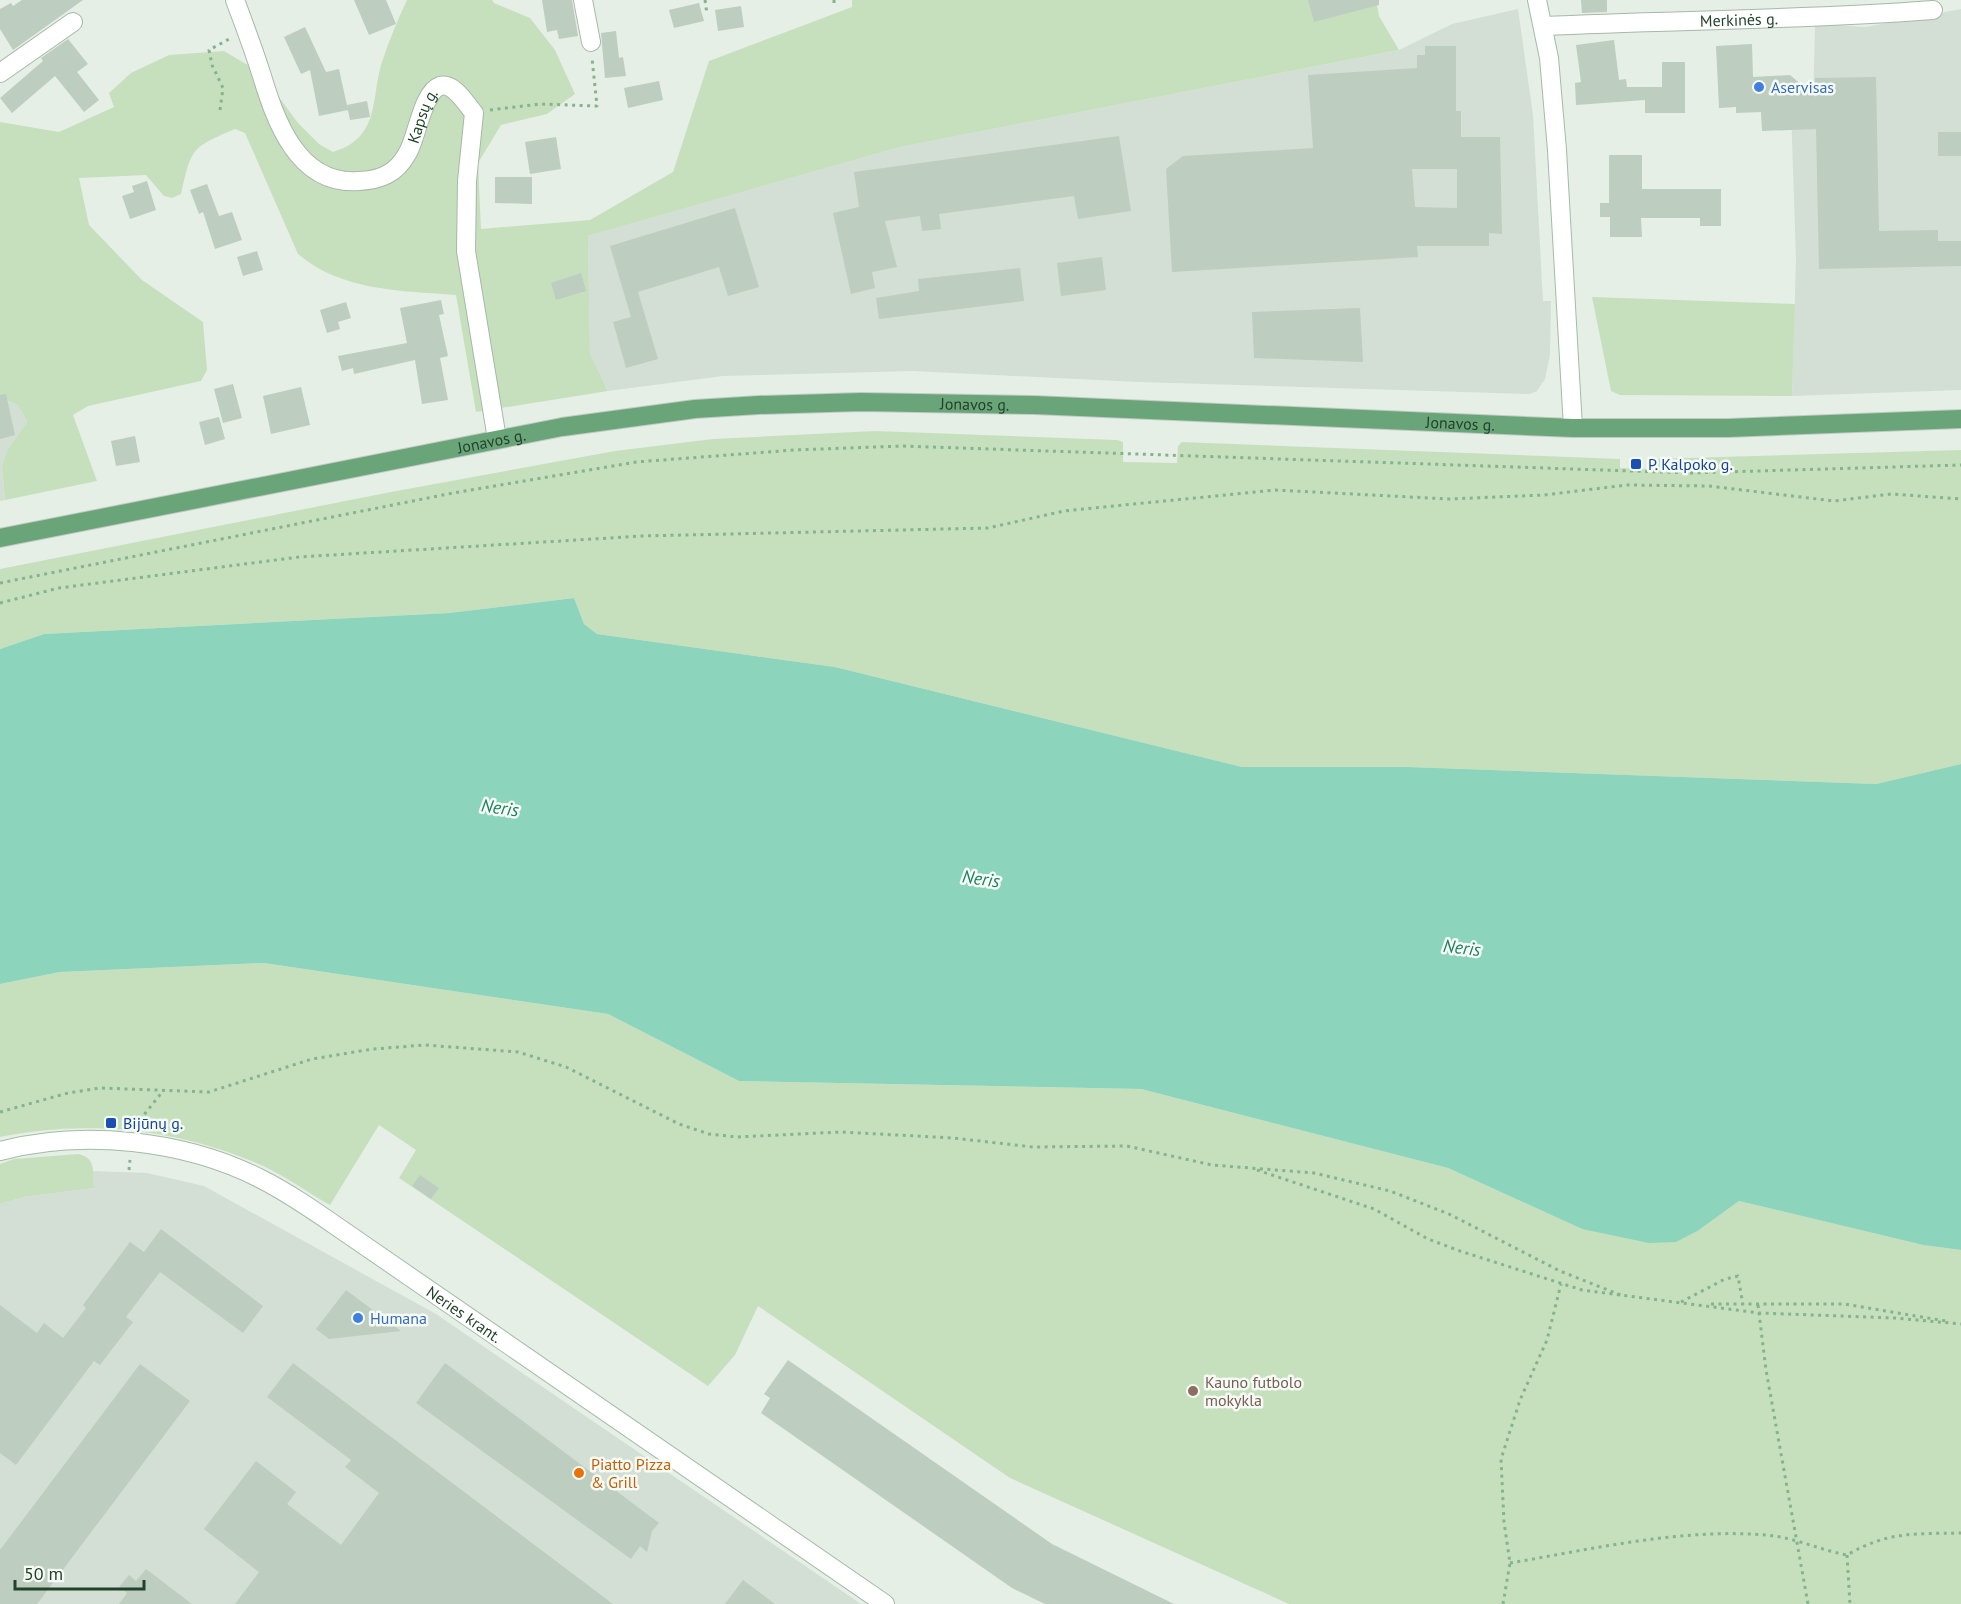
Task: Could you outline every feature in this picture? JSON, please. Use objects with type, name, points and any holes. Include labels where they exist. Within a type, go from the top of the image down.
[{"type":"main road","name":"Jonavos g.","points":[[0,538],[497,439],[630,416],[695,409],[861,402],[1094,407],[1573,428],[1728,428],[1961,419]]},
{"type":"street","name":"Kapsų g.","points":[[235,0],[280,129],[303,161],[327,176],[354,182],[380,180],[395,170],[408,154],[429,95],[437,87],[445,85],[455,90],[474,113]]},
{"type":"street","points":[[583,0],[591,42]]},
{"type":"street","points":[[1537,0],[1544,26],[1550,69],[1566,264],[1573,428]]},
{"type":"street","name":"Merkinės g.","points":[[1544,26],[1752,17],[1829,18],[1933,10]]},
{"type":"street","points":[[0,73],[73,22]]},
{"type":"street","points":[[474,113],[467,181],[466,250],[497,439]]},
{"type":"street","name":"Neries krant.","points":[[0,1151],[59,1141],[131,1143],[194,1154],[225,1163],[260,1178],[370,1249],[885,1604]]},
{"type":"path","points":[[705,0],[707,14]]},
{"type":"path","points":[[220,110],[223,87],[212,65],[210,50],[225,40]]},
{"type":"path","points":[[474,113],[540,104],[597,106],[591,42]]},
{"type":"path","points":[[0,583],[441,496],[636,462],[794,450],[902,446],[1690,474],[1961,465]]},
{"type":"path","points":[[0,603],[58,588],[299,557],[642,536],[988,528],[1064,511],[1275,490],[1449,499],[1544,495],[1627,485],[1709,486],[1834,501],[1891,494],[1961,499]]},
{"type":"path","points":[[0,1112],[68,1093],[100,1088],[208,1092],[312,1059],[373,1049],[424,1045],[518,1052],[566,1067],[679,1124],[710,1134],[737,1137],[841,1132],[953,1138],[1033,1146],[1126,1146],[1212,1165],[1314,1173],[1390,1191],[1449,1214],[1560,1271],[1623,1296]]},
{"type":"path","points":[[132,1129],[164,1090]]},
{"type":"path","points":[[1252,1169],[1374,1209],[1428,1239],[1460,1251],[1582,1290],[1743,1311],[1823,1317],[1895,1318],[1961,1324]]},
{"type":"path","points":[[1679,1302],[1725,1279],[1738,1276],[1743,1311]]},
{"type":"path","points":[[1503,1604],[1510,1563],[1503,1522],[1502,1459],[1520,1400],[1547,1340],[1561,1284]]},
{"type":"path","points":[[1697,1304],[1844,1304],[1961,1324]]},
{"type":"path","points":[[1758,1305],[1766,1370],[1808,1604]]},
{"type":"path","points":[[1510,1563],[1685,1537],[1769,1535],[1847,1555],[1868,1543],[1898,1534],[1961,1533]]},
{"type":"path","points":[[1847,1555],[1850,1604]]},
{"type":"shaded area","points":[[407,0],[492,0],[494,3],[530,18],[555,50],[575,94],[547,114],[501,125],[478,163],[481,229],[590,220],[673,172],[709,61],[852,7],[852,0],[1376,0],[1379,16],[1399,50],[900,147],[588,236],[590,354],[608,391],[476,412],[456,295],[394,290],[353,282],[315,266],[298,254],[245,133],[235,129],[201,146],[191,158],[181,194],[172,198],[164,196],[146,175],[79,178],[89,225],[142,280],[203,322],[207,370],[201,381],[88,406],[73,415],[97,481],[5,500],[2,466],[7,450],[27,422],[18,405],[0,397],[0,122],[59,132],[114,107],[109,93],[131,73],[169,55],[224,51],[261,73],[298,123],[319,144],[333,152],[348,146],[366,128],[374,105],[381,65]]},
{"type":"shaded area","points":[[1518,9],[1533,115],[1543,301],[1551,301],[1550,355],[1545,379],[1537,391],[1530,394],[1138,382],[913,371],[723,376],[608,391],[590,354],[588,236],[900,147],[1399,50],[1452,24]]},
{"type":"shaded area","points":[[1961,9],[1961,390],[1792,396],[1796,260],[1791,110],[1813,111],[1815,24],[1866,27]]},
{"type":"shaded area","points":[[1592,297],[1795,304],[1792,396],[1620,395],[1611,391]]},
{"type":"shaded area","points":[[0,397],[18,405],[27,422],[7,450],[2,466],[5,500],[0,501]]},
{"type":"shaded area","points":[[875,431],[1117,440],[1123,442],[1123,462],[1177,463],[1178,446],[1182,442],[1620,459],[1620,468],[1651,469],[1652,459],[1961,450],[1961,764],[1876,784],[1408,767],[1242,767],[835,667],[597,634],[584,624],[574,598],[449,613],[44,634],[0,649],[0,569],[391,492],[615,451],[713,439]]},
{"type":"shaded area","points":[[264,963],[608,1014],[739,1081],[1141,1089],[1448,1168],[1582,1229],[1699,1230],[1739,1201],[1923,1245],[1961,1250],[1961,1604],[1289,1604],[1010,1478],[758,1306],[735,1355],[708,1386],[399,1178],[416,1150],[379,1125],[330,1205],[259,1164],[219,1149],[158,1134],[95,1128],[63,1129],[0,1137],[0,984],[60,972]]},
{"type":"shaded area","points":[[78,1154],[88,1158],[91,1162],[94,1188],[24,1197],[0,1204],[0,1164],[14,1159]]},
{"type":"shaded area","points":[[93,1171],[147,1173],[204,1186],[436,1314],[861,1604],[0,1604],[0,1204],[24,1197],[94,1188]]},
{"type":"water","name":"Neris","points":[[574,598],[584,624],[597,634],[835,667],[1242,767],[1408,767],[1876,784],[1961,764],[1961,1250],[1923,1245],[1739,1201],[1699,1230],[1676,1242],[1649,1243],[1582,1229],[1448,1168],[1141,1089],[739,1081],[608,1014],[264,963],[60,972],[0,984],[0,649],[44,634],[449,613]]},
{"type":"building","points":[[22,0],[83,0],[13,50],[0,29],[0,9],[11,3],[13,6]]},
{"type":"building","points":[[354,0],[386,0],[396,24],[369,35]]},
{"type":"building","points":[[542,0],[572,0],[578,36],[559,39],[557,30],[547,32]]},
{"type":"building","points":[[1308,0],[1379,0],[1379,5],[1314,22]]},
{"type":"building","points":[[1581,0],[1607,0],[1607,12],[1582,13]]},
{"type":"building","points":[[699,3],[704,21],[674,28],[669,10]]},
{"type":"building","points":[[741,6],[744,27],[718,31],[715,10]]},
{"type":"building","points":[[305,27],[326,72],[339,69],[348,110],[319,116],[310,70],[301,74],[284,37]]},
{"type":"building","points":[[616,31],[619,58],[623,57],[626,76],[605,78],[601,33]]},
{"type":"building","points":[[68,39],[88,64],[77,72],[99,100],[84,112],[55,76],[12,113],[0,98],[43,61],[41,58]]},
{"type":"building","points":[[1614,40],[1619,80],[1626,79],[1627,87],[1662,87],[1662,62],[1685,62],[1685,113],[1645,113],[1645,100],[1576,105],[1575,83],[1581,82],[1576,45]]},
{"type":"building","points":[[1752,44],[1753,77],[1790,75],[1816,97],[1815,78],[1876,77],[1879,231],[1938,230],[1938,241],[1961,241],[1961,266],[1819,269],[1816,129],[1762,131],[1761,112],[1736,113],[1736,107],[1719,108],[1716,46]]},
{"type":"building","points":[[1425,46],[1456,46],[1456,111],[1461,111],[1461,137],[1500,137],[1502,234],[1489,233],[1489,246],[1417,246],[1418,257],[1172,272],[1166,169],[1183,156],[1313,148],[1308,75],[1417,68],[1417,55],[1425,55]],"holes":[[[1412,169],[1457,169],[1457,208],[1415,207]]]},
{"type":"building","points":[[659,81],[663,100],[628,108],[624,88]]},
{"type":"building","points":[[367,101],[370,117],[350,120],[347,105]]},
{"type":"building","points":[[1938,132],[1961,132],[1961,156],[1938,156]]},
{"type":"building","points":[[1119,136],[1131,211],[1078,219],[1074,196],[939,214],[941,229],[922,231],[920,216],[885,221],[897,267],[872,272],[875,288],[851,294],[833,213],[859,207],[854,172]]},
{"type":"building","points":[[556,137],[561,169],[530,174],[525,142]]},
{"type":"building","points":[[1609,155],[1642,155],[1642,189],[1721,189],[1721,226],[1700,226],[1700,218],[1641,218],[1642,237],[1610,237],[1610,217],[1600,217],[1600,203],[1609,203]]},
{"type":"building","points":[[495,177],[532,177],[532,204],[495,203]]},
{"type":"building","points":[[147,181],[156,210],[130,219],[122,196],[134,192],[132,186]]},
{"type":"building","points":[[207,184],[219,216],[232,212],[242,240],[215,249],[203,212],[199,214],[190,190]]},
{"type":"building","points":[[735,208],[759,287],[728,296],[719,267],[638,292],[658,359],[626,368],[613,322],[631,317],[610,246]]},
{"type":"building","points":[[257,251],[263,270],[243,276],[237,257]]},
{"type":"building","points":[[1102,257],[1106,290],[1061,296],[1057,263]]},
{"type":"building","points":[[1020,268],[1024,301],[879,319],[876,298],[919,291],[918,279]]},
{"type":"building","points":[[581,273],[586,291],[556,300],[551,283]]},
{"type":"building","points":[[441,300],[444,314],[439,315],[448,356],[440,358],[448,400],[422,404],[415,360],[354,374],[353,368],[342,371],[338,356],[407,343],[400,308]]},
{"type":"building","points":[[346,302],[351,318],[338,322],[340,329],[327,333],[320,310]]},
{"type":"building","points":[[1360,308],[1363,362],[1254,358],[1252,312]]},
{"type":"building","points":[[233,384],[242,418],[223,423],[214,389]]},
{"type":"building","points":[[301,387],[310,425],[271,434],[263,396]]},
{"type":"building","points":[[6,394],[15,435],[0,439],[0,395]]},
{"type":"building","points":[[219,417],[225,439],[205,445],[199,422]]},
{"type":"building","points":[[135,436],[140,462],[116,466],[111,441]]},
{"type":"building","points":[[420,1175],[439,1188],[431,1199],[412,1186]]},
{"type":"building","points":[[161,1229],[263,1306],[243,1333],[160,1272],[126,1317],[133,1322],[100,1365],[94,1361],[16,1465],[0,1453],[0,1305],[37,1333],[44,1323],[63,1338],[86,1308],[83,1305],[130,1242],[144,1252]]},
{"type":"building","points":[[346,1290],[401,1331],[329,1339],[316,1329]]},
{"type":"building","points":[[788,1360],[1052,1544],[1174,1604],[1045,1604],[1012,1588],[761,1413],[770,1398],[764,1394]]},
{"type":"building","points":[[293,1363],[613,1604],[235,1604],[259,1572],[204,1529],[256,1461],[296,1492],[287,1504],[341,1545],[379,1493],[345,1467],[351,1460],[267,1397]]},
{"type":"building","points":[[445,1363],[659,1523],[652,1531],[647,1552],[640,1546],[631,1559],[416,1403]]},
{"type":"building","points":[[140,1364],[190,1401],[37,1604],[0,1604],[0,1550]]},
{"type":"building","points":[[146,1569],[192,1604],[119,1604],[127,1593],[119,1587],[129,1575],[136,1581]]},
{"type":"building","points":[[743,1580],[775,1604],[725,1604]]},
{"type":"place","name":"Aservisas","points":[[1759,87]]},
{"type":"place","name":"P. Kalpoko g.","points":[[1636,464]]},
{"type":"place","name":"Bijūnų g.","points":[[111,1123]]},
{"type":"place","name":"Humana","points":[[358,1318]]},
{"type":"place","name":"Kauno futbolo mokykla","points":[[1193,1391]]},
{"type":"place","name":"Piatto Pizza & Grill","points":[[579,1473]]}]
